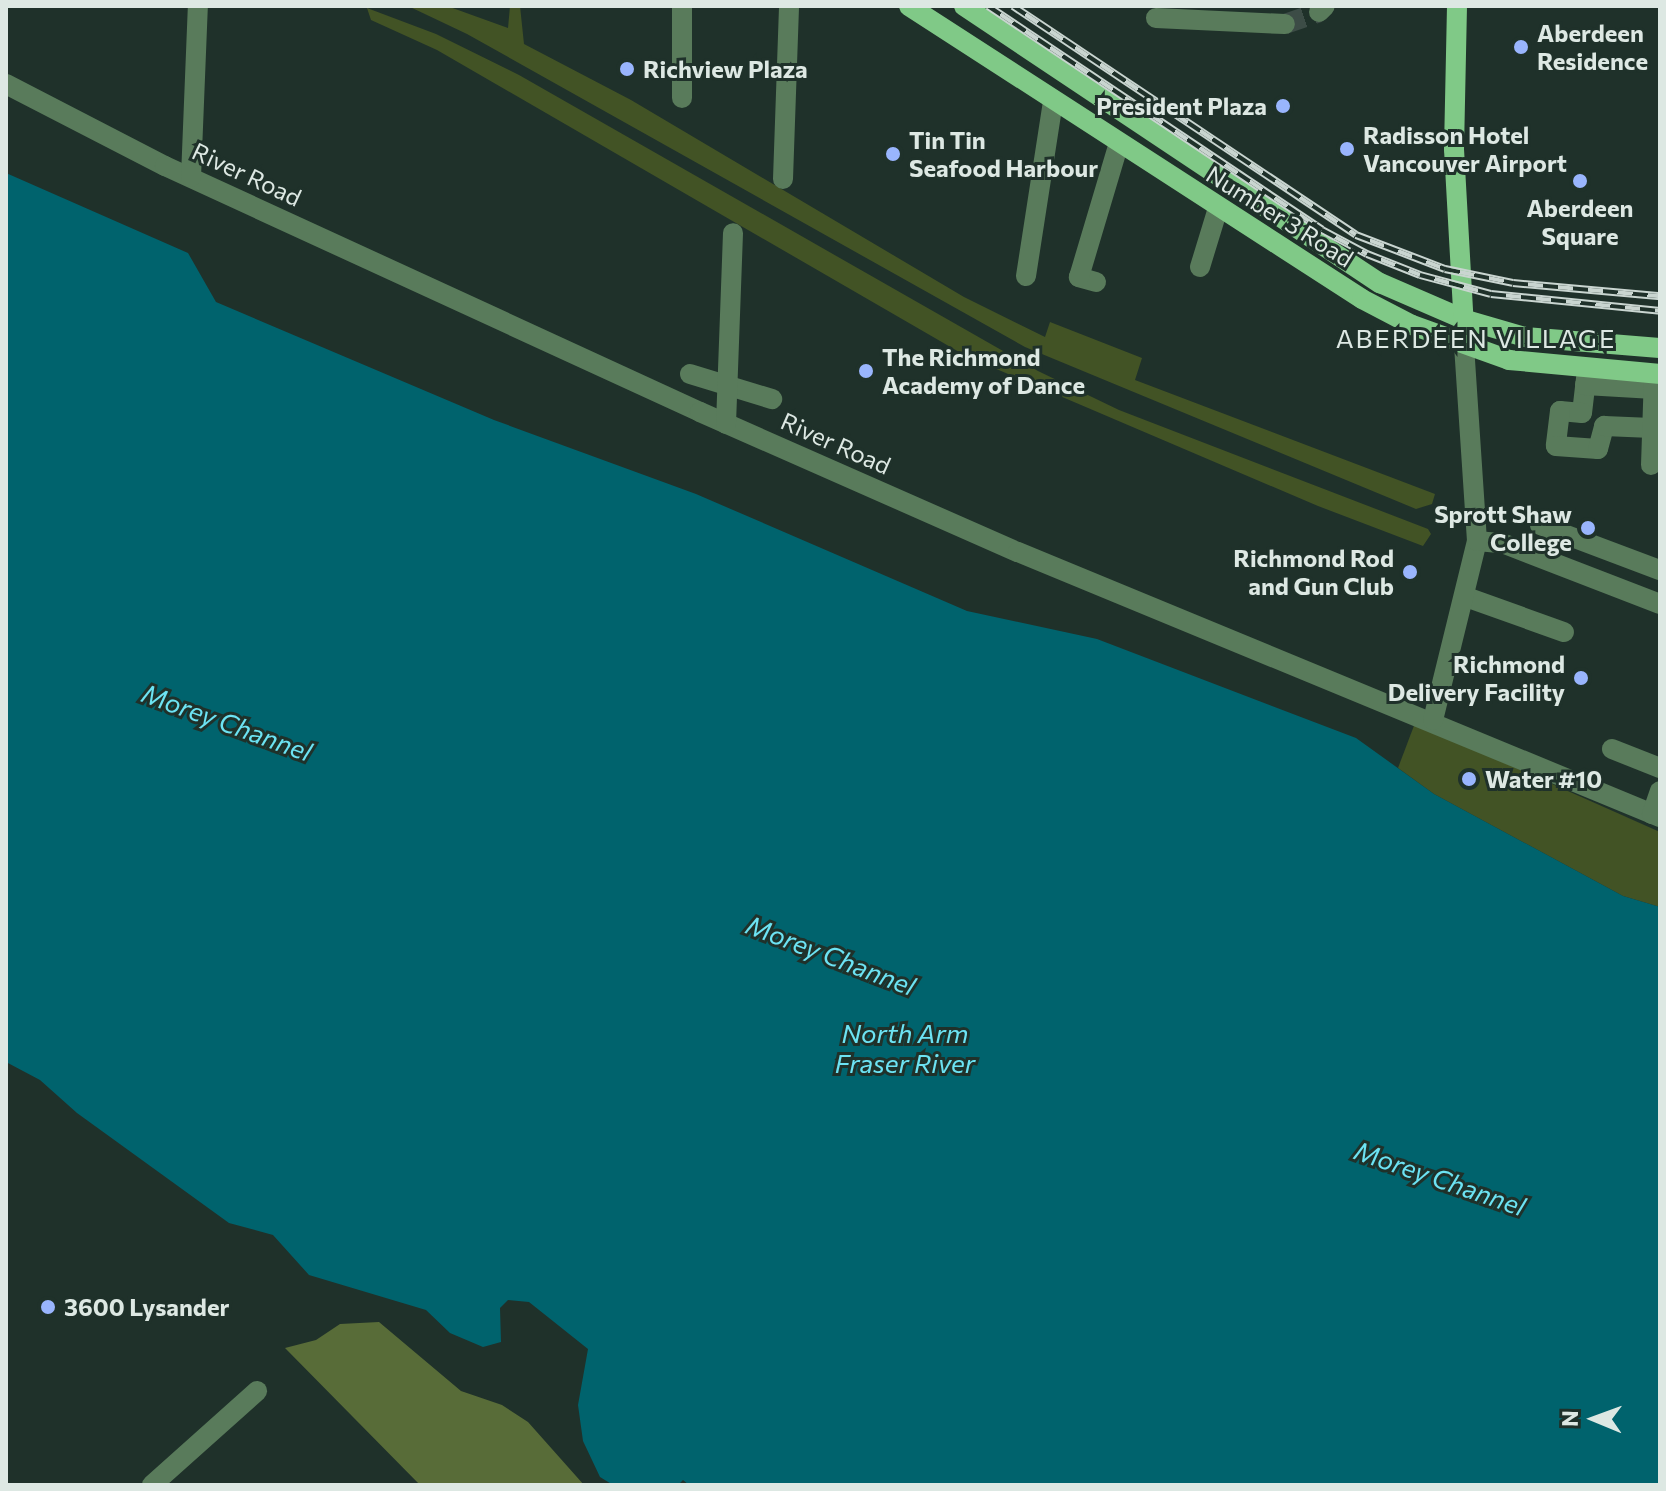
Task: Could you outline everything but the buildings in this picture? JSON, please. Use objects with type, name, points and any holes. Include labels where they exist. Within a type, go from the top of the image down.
[{"type":"main road","name":"Number 3 Road","points":[[909,6],[1362,299],[1464,346],[1509,360],[1586,378],[1656,379]]},
{"type":"main road","name":"Number 3 Road","points":[[964,6],[1343,261],[1463,319],[1525,337],[1660,348]]},
{"type":"main road","points":[[1457,6],[1454,149],[1464,346]]},
{"type":"street","points":[[191,177],[198,6]]},
{"type":"street","points":[[682,6],[682,98]]},
{"type":"street","points":[[783,179],[789,6]]},
{"type":"street","points":[[1156,6],[1156,18],[1205,12],[1285,24]]},
{"type":"street","name":"River Road","points":[[6,84],[191,177],[726,424],[1018,552],[1433,720],[1656,815]]},
{"type":"street","points":[[1026,276],[1053,101]]},
{"type":"street","points":[[1096,282],[1079,277],[1119,143]]},
{"type":"street","points":[[1200,267],[1218,208]]},
{"type":"street","points":[[726,424],[733,233]]},
{"type":"street","points":[[1433,720],[1466,597],[1477,541],[1464,346]]},
{"type":"street","points":[[690,374],[772,399]]},
{"type":"street","points":[[1582,413],[1586,378]]},
{"type":"street","points":[[1651,465],[1656,379]]},
{"type":"street","points":[[1560,411],[1605,415],[1604,426],[1598,449],[1556,446],[1560,411]]},
{"type":"street","points":[[1604,426],[1652,428]]},
{"type":"street","points":[[1540,525],[1660,570]]},
{"type":"street","points":[[1477,541],[1502,543],[1660,604]]},
{"type":"street","points":[[1466,597],[1564,632]]},
{"type":"street","points":[[1612,749],[1660,768]]},
{"type":"street","points":[[1656,815],[1660,791]]},
{"type":"street","points":[[152,1485],[257,1391]]},
{"type":"green space","points":[[408,6],[447,6],[508,28],[510,6],[520,6],[524,44],[631,100],[964,297],[1045,337],[1050,322],[1142,358],[1135,380],[1435,494],[1432,504],[1416,509],[1025,347],[467,34]]},
{"type":"green space","points":[[367,8],[436,34],[519,75],[1038,371],[1119,410],[1428,529],[1431,534],[1423,546],[1318,506],[966,356],[437,50],[371,20]]},
{"type":"green space","points":[[1415,723],[1660,832],[1660,907],[1623,896],[1434,794],[1398,768]]},
{"type":"green space","points":[[379,1322],[461,1391],[502,1405],[528,1422],[584,1485],[420,1485],[285,1348],[316,1340],[340,1324]]},
{"type":"water","name":"North Arm Fraser River","points":[[6,173],[188,253],[216,302],[494,420],[696,494],[967,611],[1097,639],[1356,738],[1434,794],[1623,896],[1660,907],[1660,1485],[689,1485],[683,1480],[678,1485],[613,1485],[600,1477],[583,1441],[578,1405],[588,1349],[529,1302],[508,1300],[500,1308],[501,1342],[483,1347],[450,1333],[426,1310],[309,1275],[273,1235],[229,1223],[77,1113],[40,1080],[6,1062]]},
{"type":"tunnel","points":[[1285,24],[1319,12]]},
{"type":"railway","points":[[988,6],[1322,230],[1367,254],[1420,275],[1491,294],[1660,311]]},
{"type":"railway","points":[[1013,6],[1356,235],[1445,269],[1513,283],[1660,296]]},
{"type":"place","name":"Aberdeen Residence","points":[[1521,47]]},
{"type":"place","name":"Richview Plaza","points":[[627,69]]},
{"type":"place","name":"President Plaza","points":[[1283,106]]},
{"type":"place","name":"Radisson Hotel Vancouver Airport","points":[[1347,149]]},
{"type":"place","name":"Tin Tin Seafood Harbour","points":[[893,154]]},
{"type":"place","name":"Aberdeen Square","points":[[1580,181]]},
{"type":"place","name":"The Richmond Academy of Dance","points":[[866,371]]},
{"type":"place","name":"Sprott Shaw College","points":[[1588,528]]},
{"type":"place","name":"Richmond Rod and Gun Club","points":[[1410,572]]},
{"type":"place","name":"Richmond Delivery Facility","points":[[1581,678]]},
{"type":"place","name":"Water #10","points":[[1469,779]]},
{"type":"place","name":"3600 Lysander","points":[[48,1307]]},
{"type":"district","name":"ABERDEEN VILLAGE","points":[[1476,338]]},
{"type":"water label","name":"Morey Channel","points":[[227,722]]},
{"type":"water label","name":"Morey Channel","points":[[831,955]]},
{"type":"water label","name":"Morey Channel","points":[[1440,1178]]}]
